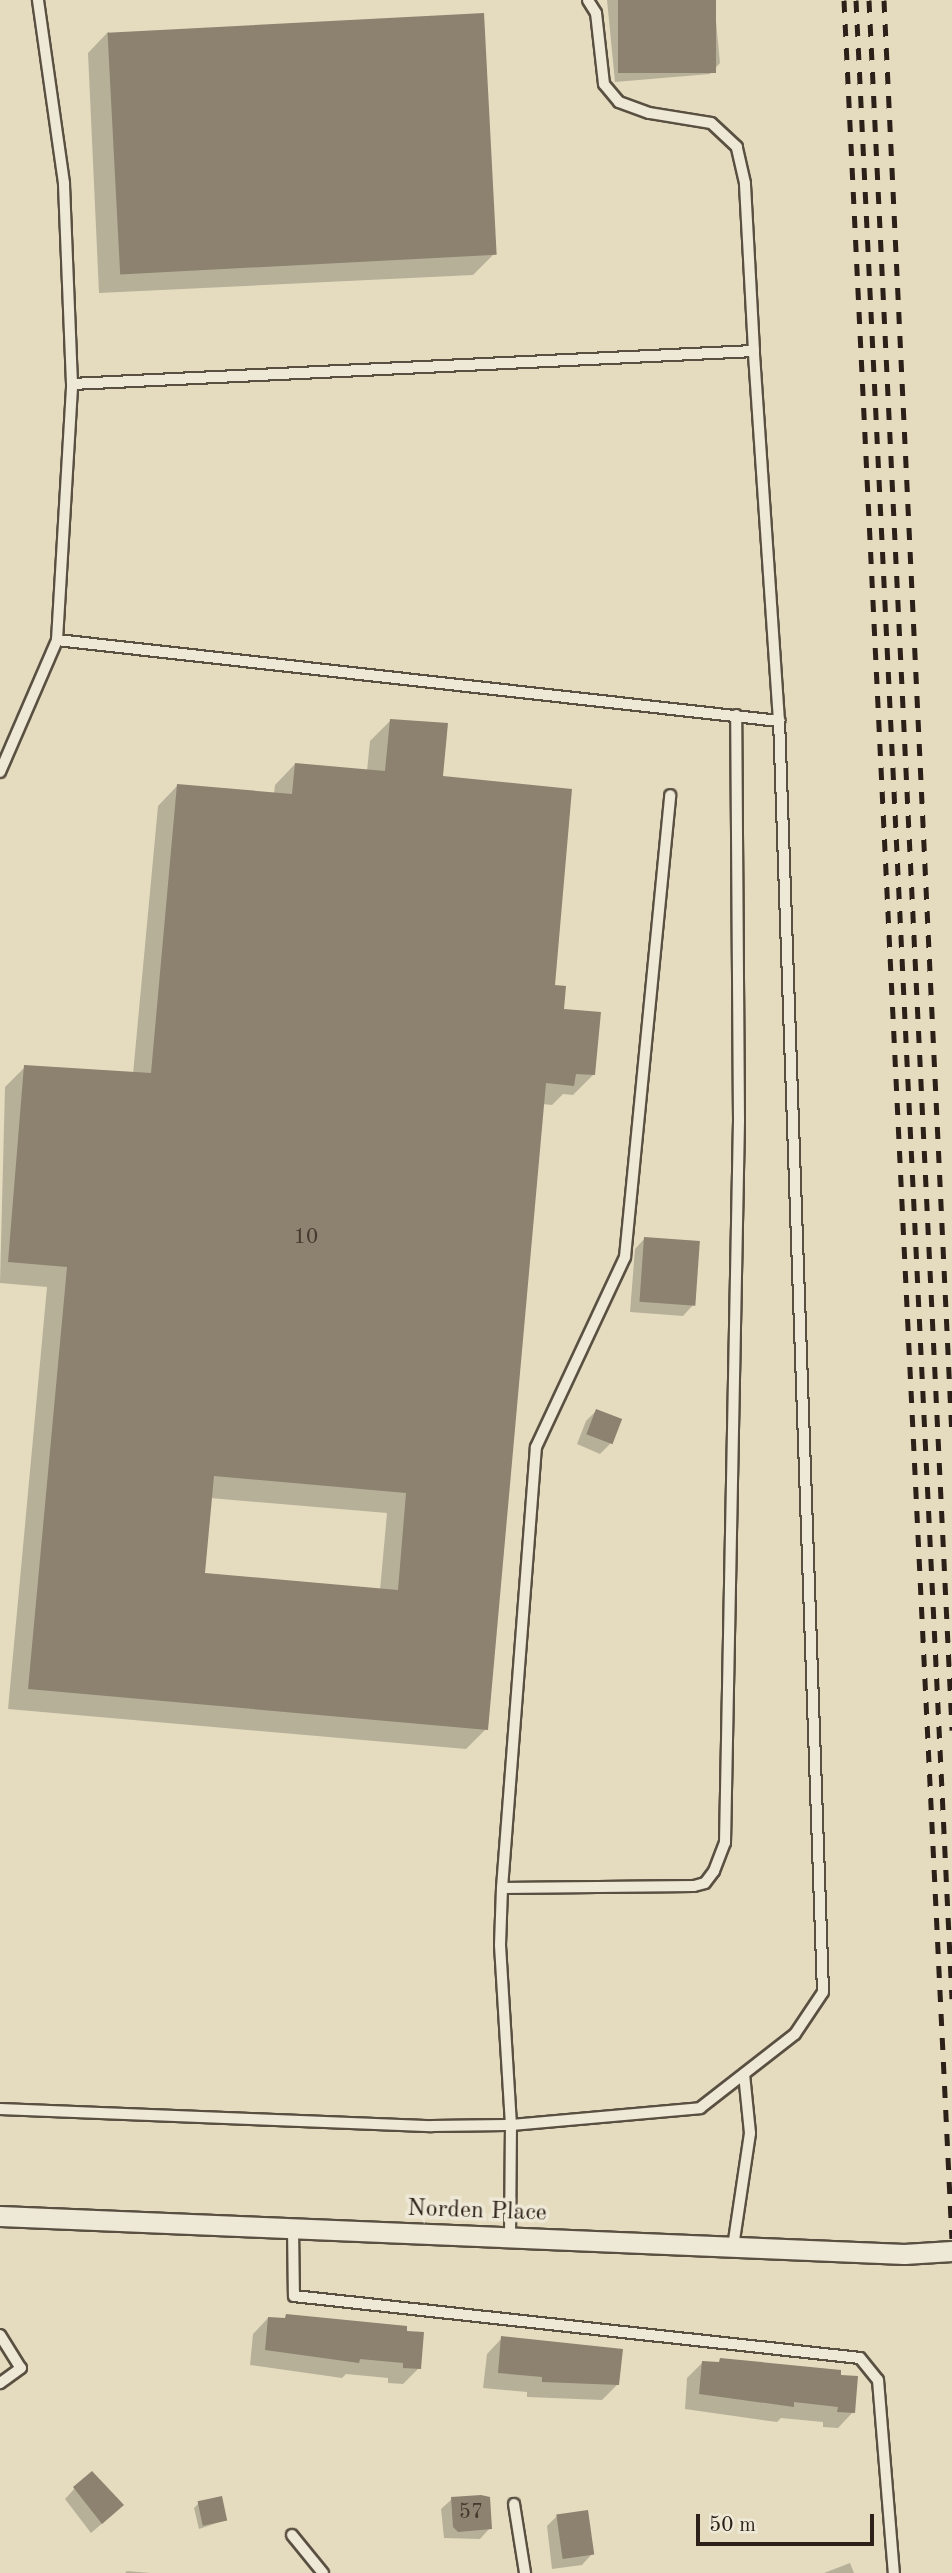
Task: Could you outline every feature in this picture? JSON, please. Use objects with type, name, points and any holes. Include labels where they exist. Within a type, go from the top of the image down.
[{"type":"street","name":"Norden Place","points":[[0,2216],[904,2254],[952,2252]]},
{"type":"lane","points":[[0,772],[57,640],[72,384],[64,183],[38,0]]},
{"type":"lane","points":[[0,2109],[432,2126],[510,2125],[700,2108],[795,2034],[823,1992],[779,720],[745,183],[737,146],[711,123],[649,113],[619,102],[604,84],[596,13],[588,0]]},
{"type":"lane","points":[[72,384],[754,351]]},
{"type":"lane","points":[[57,640],[779,720]]},
{"type":"lane","points":[[502,1888],[694,1886],[705,1883],[714,1871],[725,1843],[738,1120],[736,716]]},
{"type":"lane","points":[[510,2238],[510,2125],[499,1945],[536,1447],[625,1257],[670,795]]},
{"type":"lane","points":[[733,2247],[750,2133],[744,2074]]},
{"type":"lane","points":[[293,2228],[294,2296],[860,2358],[878,2381],[894,2573]]},
{"type":"lane","points":[[0,2335],[20,2368],[0,2383]]},
{"type":"lane","points":[[514,2504],[525,2573]]},
{"type":"lane","points":[[292,2535],[323,2573]]},
{"type":"building","points":[[618,0],[716,0],[716,73],[618,73]]},
{"type":"building","points":[[484,13],[497,255],[120,274],[108,33]]},
{"type":"building","points":[[390,719],[448,723],[443,776],[572,789],[555,985],[566,986],[564,1009],[601,1012],[595,1075],[576,1074],[574,1086],[546,1083],[488,1730],[28,1689],[67,1267],[8,1262],[24,1065],[151,1073],[177,784],[292,794],[295,763],[385,771]],"holes":[[[214,1476],[406,1493],[398,1590],[205,1573]]]},
{"type":"building","points":[[644,1237],[700,1241],[695,1306],[639,1302]]},
{"type":"building","points":[[596,1409],[622,1419],[612,1444],[586,1434]]},
{"type":"building","points":[[286,2314],[407,2326],[407,2331],[424,2332],[421,2369],[403,2368],[403,2363],[360,2359],[359,2363],[265,2350],[268,2317],[285,2318]]},
{"type":"building","points":[[501,2336],[623,2349],[619,2385],[542,2382],[542,2377],[498,2373]]},
{"type":"building","points":[[720,2358],[841,2370],[841,2375],[858,2376],[855,2413],[837,2412],[838,2407],[794,2402],[794,2407],[699,2394],[702,2361],[719,2362]]},
{"type":"building","points":[[92,2471],[124,2505],[102,2524],[73,2487]]},
{"type":"building","points":[[222,2496],[227,2520],[203,2526],[198,2501]]},
{"type":"building","points":[[451,2497],[490,2497],[492,2529],[458,2532],[453,2527]]},
{"type":"building","points":[[588,2510],[594,2555],[563,2559],[556,2514]]},
{"type":"railway","points":[[844,0],[952,2238]]},
{"type":"railway","points":[[856,0],[952,1999]]},
{"type":"railway","points":[[869,0],[952,1730]]},
{"type":"railway","points":[[884,0],[952,1436]]}]
